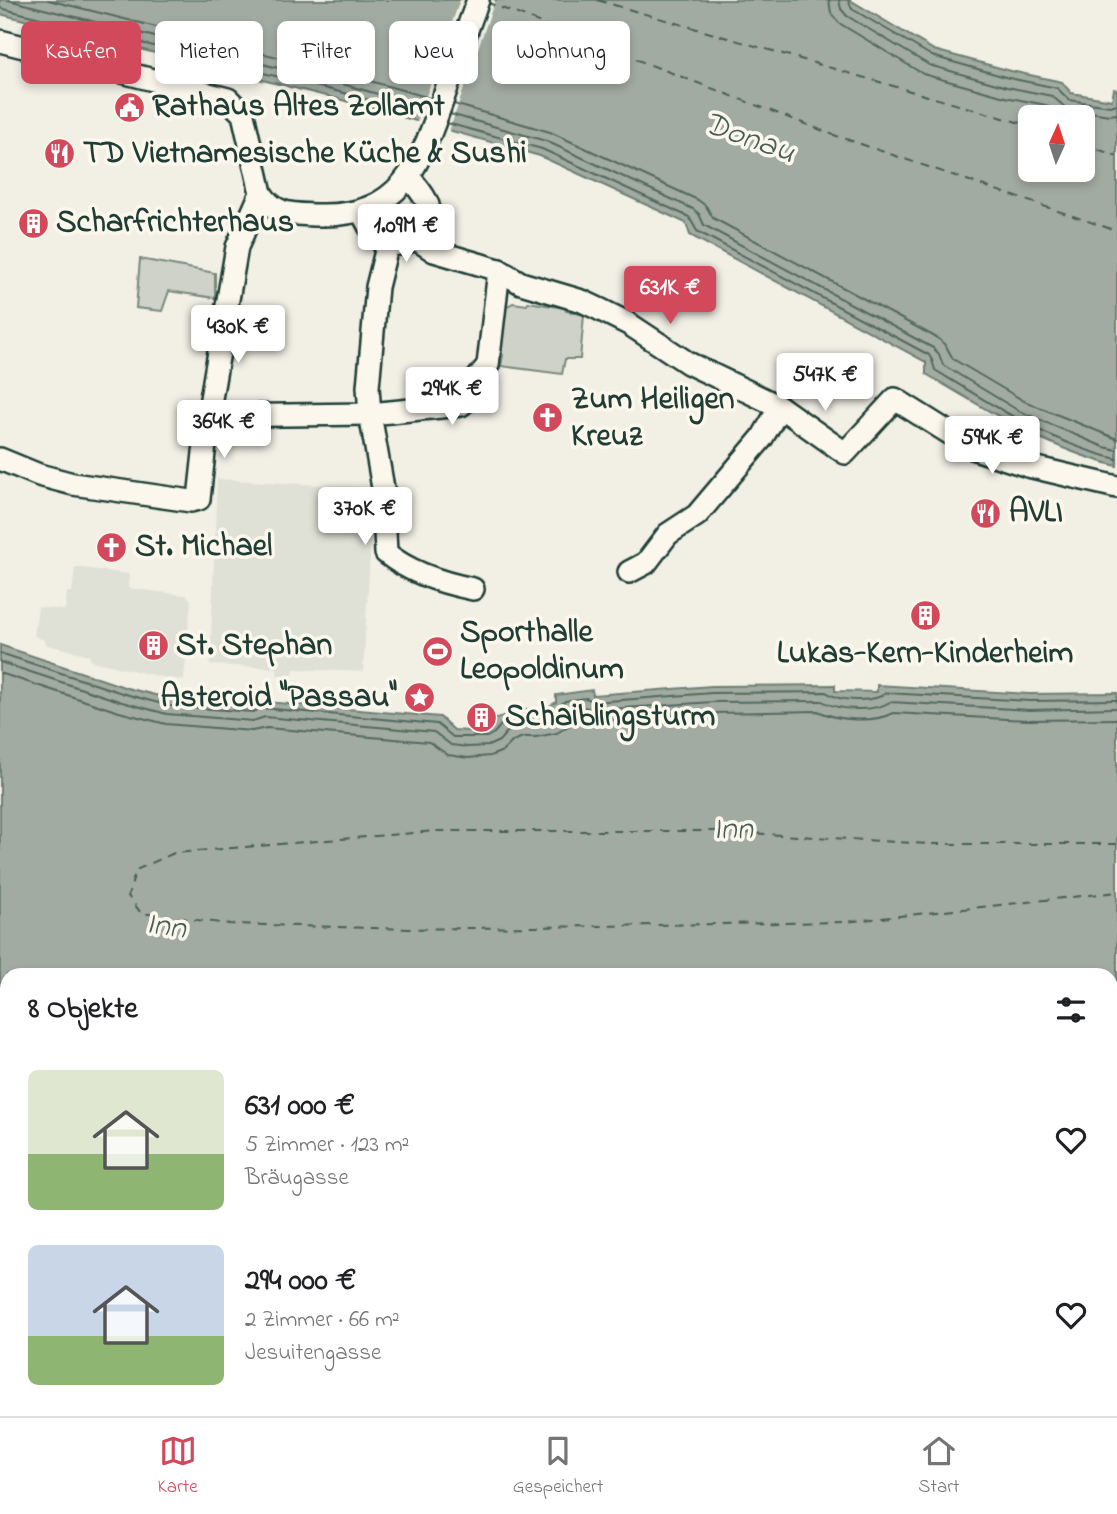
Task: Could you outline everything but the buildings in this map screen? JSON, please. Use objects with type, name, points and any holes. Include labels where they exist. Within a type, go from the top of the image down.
[{"type":"street","points":[[0,41],[228,99],[243,114],[261,193],[268,204],[276,211],[343,215],[361,211],[389,197],[410,177],[422,156],[478,0]]},
{"type":"street","points":[[361,211],[377,238],[399,244],[416,239],[429,218],[428,206],[410,177]]},
{"type":"street","points":[[0,459],[39,475],[73,484],[191,501],[199,499],[208,416],[237,247],[261,193]]},
{"type":"street","points":[[416,239],[434,251],[499,270],[521,283],[582,301],[599,309],[629,324],[688,363],[780,407],[845,453],[895,399],[975,449],[1028,466],[1117,487]]},
{"type":"street","points":[[388,243],[377,287],[368,387],[383,488],[386,553],[401,565],[454,586],[473,589]]},
{"type":"street","points":[[208,416],[370,414],[461,405],[467,400],[477,379],[488,365],[499,270]]},
{"type":"street","points":[[629,572],[646,563],[668,534],[697,515],[762,438],[780,407]]},
{"type":"shaded area","points":[[140,259],[215,273],[215,298],[169,291],[162,311],[136,308]]},
{"type":"shaded area","points":[[528,302],[565,308],[566,311],[584,315],[580,359],[565,359],[562,374],[501,366],[503,355],[498,349],[504,308],[513,303],[527,305]]},
{"type":"shaded area","points":[[217,479],[374,488],[363,672],[294,669],[293,675],[277,675],[277,668],[210,665]]},
{"type":"shaded area","points":[[75,567],[129,574],[128,588],[186,595],[191,600],[184,680],[91,661],[89,655],[47,645],[44,640],[34,636],[38,607],[65,610],[67,592],[72,592]]},
{"type":"water","name":"Donau","points":[[0,0],[850,0],[934,50],[1062,82],[1071,93],[1112,100],[1114,89],[1117,90],[1117,466],[1067,450],[1018,427],[926,374],[926,362],[690,235],[686,223],[540,156],[278,84],[375,84],[375,21],[277,21],[277,84],[263,80],[263,21],[155,21],[155,53],[141,49],[141,21],[28,21],[0,14]]},
{"type":"water","name":"Inn","points":[[0,645],[127,688],[171,699],[255,705],[255,701],[440,717],[454,730],[469,731],[487,730],[495,719],[517,710],[544,708],[556,702],[556,695],[592,690],[593,695],[712,686],[835,685],[835,691],[877,692],[877,685],[1029,694],[1117,693],[1117,968],[0,968]]},
{"type":"pier","points":[[460,0],[495,0],[478,48],[478,21],[453,21]]},
{"type":"pier","points":[[430,84],[466,84],[448,134],[416,125]]},
{"type":"ferry route","points":[[597,0],[1018,122]]},
{"type":"ferry route","points":[[486,2],[834,135],[1117,231]]},
{"type":"ferry route","points":[[1096,149],[1117,156]]},
{"type":"ferry route","points":[[1117,844],[930,844],[716,831],[436,831],[174,853],[136,870],[128,896],[141,913],[229,924],[409,929],[845,922],[1117,892]]},
{"type":"place","name":"Rathaus Altes Zollamt","points":[[129,107]]},
{"type":"place","name":"TD Vietnamesische Küche & Sushi","points":[[60,154]]},
{"type":"place","name":"Scharfrichterhaus","points":[[33,223]]},
{"type":"place","name":"Zum Heiligen Kreuz","points":[[548,418]]},
{"type":"place","name":"AVLI","points":[[986,513]]},
{"type":"place","name":"St. Michael","points":[[112,547]]},
{"type":"place","name":"Lukas-Kern-Kinderheim","points":[[925,615]]},
{"type":"place","name":"St. Stephan","points":[[153,646]]},
{"type":"place","name":"Sporthalle Leopoldinum","points":[[437,651]]},
{"type":"place","name":"Asteroid \"Passau\"","points":[[420,698]]},
{"type":"place","name":"Schaiblingsturm","points":[[482,717]]}]
